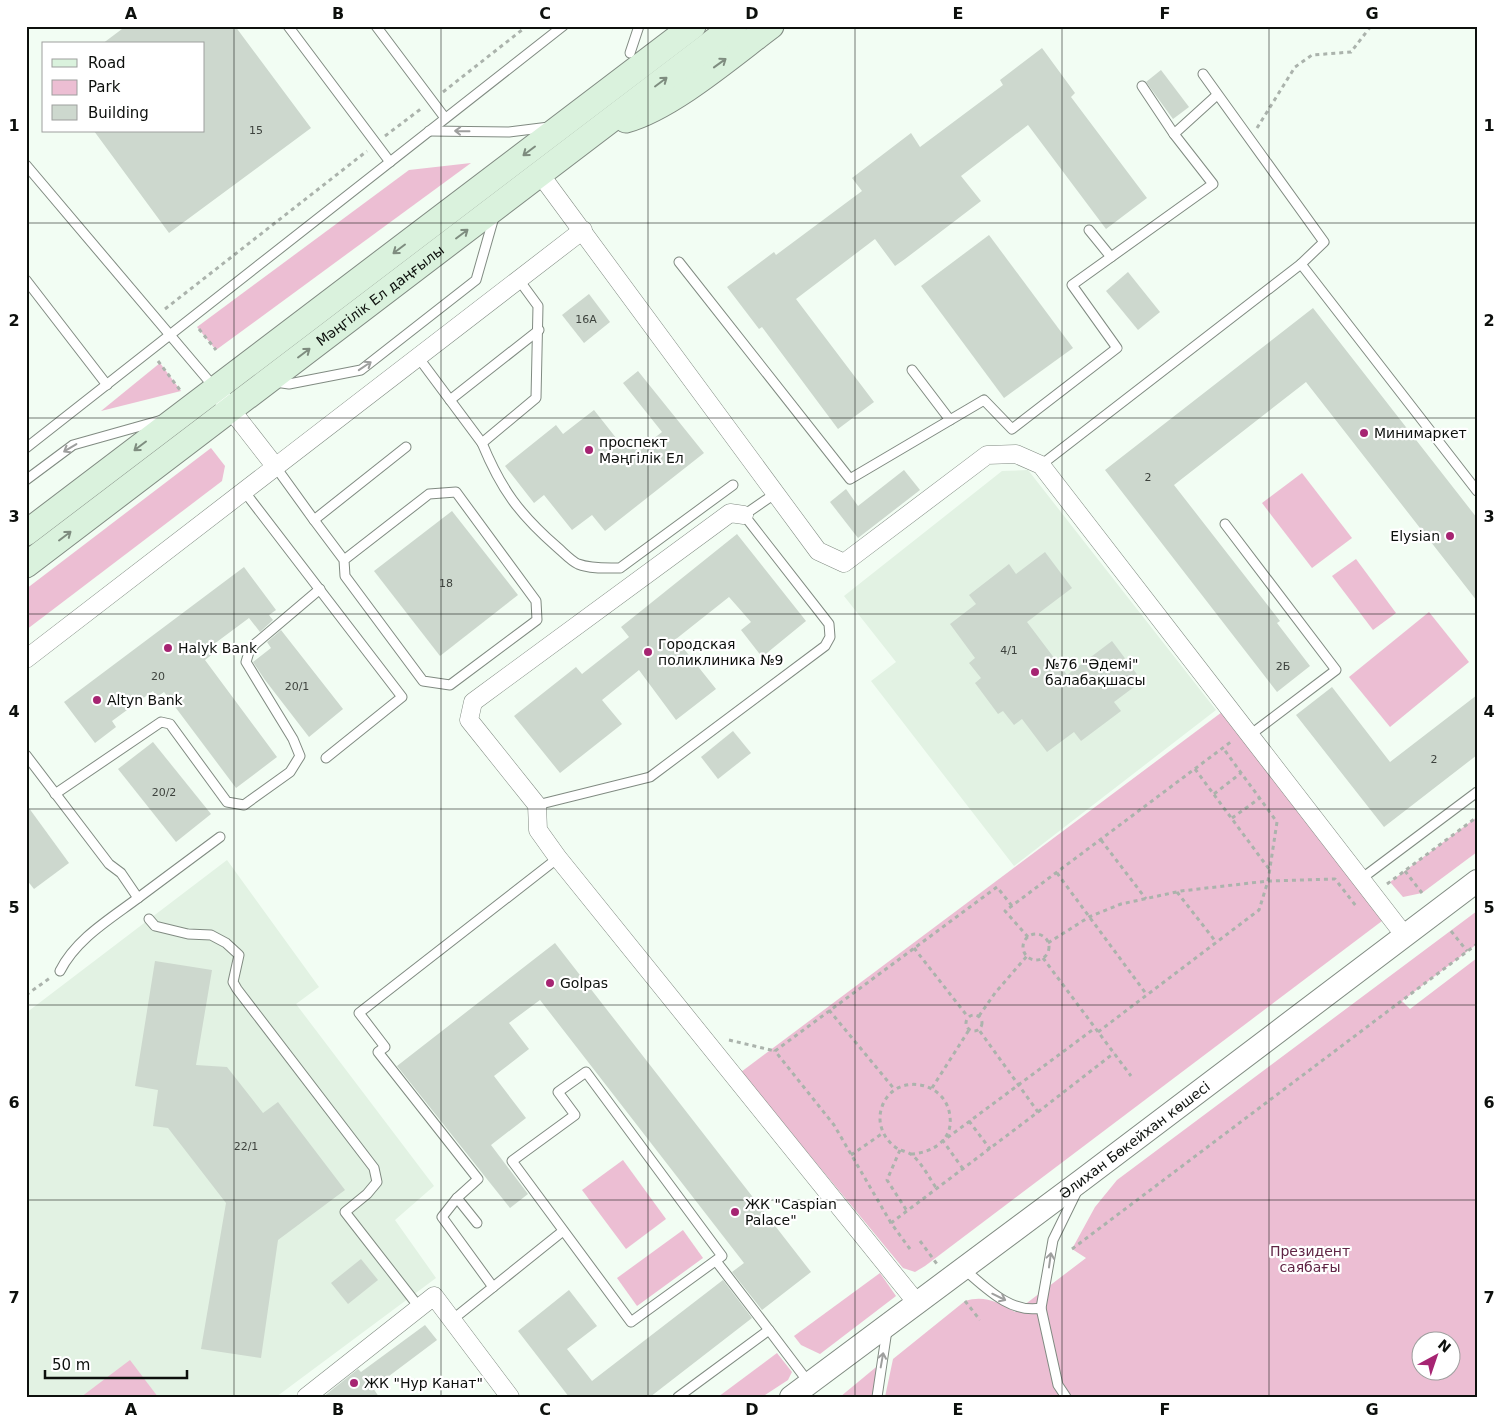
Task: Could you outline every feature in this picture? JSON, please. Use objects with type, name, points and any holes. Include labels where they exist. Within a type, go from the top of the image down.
[{"type":"main road","points":[[586,108],[630,53],[665,26]]},
{"type":"main road","name":"Мәңгілік Ел даңғылы","points":[[26,533],[182,402],[215,389],[693,26]]},
{"type":"main road","name":"Мәңгілік Ел даңғылы","points":[[26,565],[734,26]]},
{"type":"main road","points":[[602,127],[640,116],[668,101],[771,26]]},
{"type":"street","points":[[540,174],[818,551],[844,563],[988,455],[1016,454],[1041,465],[1405,936]]},
{"type":"street","points":[[26,659],[583,230]]},
{"type":"street","points":[[215,389],[275,466]]},
{"type":"street","points":[[744,515],[730,513],[473,702],[468,720],[537,805],[538,830],[558,858],[917,1303]]},
{"type":"street","name":"Әлихан Бөкейхан көшесі","points":[[791,1397],[1082,1180],[1477,881]]},
{"type":"street","points":[[306,1397],[434,1296],[510,1397]]},
{"type":"lane","points":[[288,26],[390,162]]},
{"type":"lane","points":[[376,26],[445,118]]},
{"type":"lane","points":[[26,448],[563,26]]},
{"type":"lane","points":[[630,53],[639,26]]},
{"type":"lane","points":[[1041,465],[1300,264],[1324,242],[1202,74]]},
{"type":"lane","points":[[679,262],[850,479],[984,400],[1012,429],[1118,348],[1072,285],[1213,184],[1174,134],[1142,86]]},
{"type":"lane","points":[[1174,134],[1217,95]]},
{"type":"lane","points":[[429,131],[510,132],[563,125]]},
{"type":"lane","points":[[26,165],[215,389]]},
{"type":"lane","points":[[267,381],[289,384],[361,370],[476,280],[497,207]]},
{"type":"lane","points":[[1089,230],[1110,257]]},
{"type":"lane","points":[[1300,264],[1477,491]]},
{"type":"lane","points":[[26,280],[107,385]]},
{"type":"lane","points":[[482,443],[536,398],[539,330],[538,306],[519,280]]},
{"type":"lane","points":[[450,400],[539,330]]},
{"type":"lane","points":[[418,357],[482,443],[496,477],[523,514],[540,533],[577,564],[598,568],[620,568],[733,485]]},
{"type":"lane","points":[[912,370],[950,420]]},
{"type":"lane","points":[[26,480],[72,445],[182,402]]},
{"type":"lane","points":[[314,520],[406,447]]},
{"type":"lane","points":[[275,466],[344,560],[345,576],[423,681],[450,685],[537,620],[536,601],[456,492],[429,494],[344,560]]},
{"type":"lane","points":[[244,491],[402,697],[326,758]]},
{"type":"lane","points":[[537,805],[650,777],[825,646],[830,637],[829,624],[744,515],[776,493]]},
{"type":"lane","points":[[1225,524],[1336,670],[1248,733]]},
{"type":"lane","points":[[55,794],[161,722],[170,724],[227,802],[244,805],[290,772],[300,756],[293,739],[246,662],[249,652],[255,644],[320,590]]},
{"type":"lane","points":[[26,756],[109,864],[121,873],[138,898]]},
{"type":"lane","points":[[1361,879],[1477,792]]},
{"type":"lane","points":[[60,971],[72,951],[84,939],[220,837]]},
{"type":"lane","points":[[493,1287],[442,1217],[457,1198],[478,1180],[378,1052],[385,1047],[359,1013],[558,858]]},
{"type":"lane","points":[[149,919],[155,926],[188,934],[211,935],[226,943],[239,954],[233,982],[237,989],[374,1168],[377,1182],[367,1194],[345,1212],[419,1308]]},
{"type":"lane","points":[[586,1072],[722,1256],[631,1322],[564,1231],[512,1161],[575,1115],[558,1092],[586,1072]]},
{"type":"lane","points":[[1066,1397],[1058,1386],[1041,1308],[1053,1240],[1082,1180]]},
{"type":"lane","points":[[457,1198],[477,1223]]},
{"type":"lane","points":[[452,1320],[564,1231]]},
{"type":"lane","points":[[716,1260],[809,1383]]},
{"type":"lane","points":[[963,1268],[993,1295],[1027,1310],[1041,1308]]},
{"type":"lane","points":[[877,1397],[889,1324]]},
{"type":"lane","points":[[678,1397],[769,1330]]},
{"type":"path","points":[[154,317],[527,26]]},
{"type":"path","points":[[1250,140],[1295,67],[1312,55],[1351,52],[1370,26]]},
{"type":"path","points":[[191,319],[216,350]]},
{"type":"path","points":[[150,351],[182,402]]},
{"type":"path","points":[[1028,937],[1005,912],[1223,748],[1248,733]]},
{"type":"path","points":[[1098,1032],[1259,910],[1268,881],[1277,822],[1223,748]]},
{"type":"path","points":[[1195,769],[1270,870]]},
{"type":"path","points":[[1214,794],[1241,773]]},
{"type":"path","points":[[1232,818],[1260,798]]},
{"type":"path","points":[[1372,894],[1477,818]]},
{"type":"path","points":[[1101,840],[1146,899]]},
{"type":"path","points":[[1405,871],[1422,893]]},
{"type":"path","points":[[1057,873],[1147,995]]},
{"type":"path","points":[[1048,943],[1090,917],[1122,904],[1177,892],[1268,881],[1335,879],[1356,906]]},
{"type":"path","points":[[775,1051],[997,887],[1012,906]]},
{"type":"path","points":[[1177,892],[1216,942]]},
{"type":"path","points":[[1451,931],[1468,952]]},
{"type":"path","points":[[1039,935],[1048,943],[1048,951],[1043,958],[1035,960],[1027,956],[1023,944],[1028,937],[1039,935]]},
{"type":"path","points":[[1072,1249],[1477,944]]},
{"type":"path","points":[[914,948],[968,1017]]},
{"type":"path","points":[[968,1017],[978,1016],[1027,956]]},
{"type":"path","points":[[1043,958],[1131,1076]]},
{"type":"path","points":[[26,995],[60,971]]},
{"type":"path","points":[[829,1010],[895,1090]]},
{"type":"path","points":[[978,1016],[982,1022],[979,1030]]},
{"type":"path","points":[[968,1017],[966,1025],[969,1030]]},
{"type":"path","points":[[943,1141],[948,1131],[950,1109],[945,1099],[932,1088],[916,1083],[895,1090],[886,1099],[881,1109],[880,1121],[883,1133],[890,1143],[900,1150],[911,1154],[929,1151],[943,1141],[1019,1085],[1095,1028]]},
{"type":"path","points":[[969,1030],[979,1030]]},
{"type":"path","points":[[932,1088],[969,1030]]},
{"type":"path","points":[[979,1030],[1038,1112]]},
{"type":"path","points":[[699,1033],[775,1051],[834,1125],[891,1223],[910,1249]]},
{"type":"path","points":[[891,1223],[1114,1053]]},
{"type":"path","points":[[970,1121],[990,1149]]},
{"type":"path","points":[[851,1155],[883,1133]]},
{"type":"path","points":[[943,1141],[963,1169]]},
{"type":"path","points":[[900,1150],[887,1180],[907,1211]]},
{"type":"path","points":[[911,1154],[937,1189]]},
{"type":"path","points":[[920,1241],[937,1264]]},
{"type":"path","points":[[965,1301],[980,1320]]},
{"type":"shaded area","name":"№76 \"Әдемі\" балабақшасы","points":[[1028,470],[1216,710],[1014,866],[871,681],[896,662],[844,596],[1002,471]]},
{"type":"shaded area","points":[[227,860],[319,987],[296,1004],[434,1186],[395,1220],[436,1278],[276,1397],[26,1397],[26,1013]]},
{"type":"green space","points":[[471,163],[216,350],[197,327],[409,170]]},
{"type":"green space","points":[[160,363],[181,391],[101,411]]},
{"type":"green space","points":[[211,448],[225,466],[222,481],[26,630],[26,589]]},
{"type":"green space","points":[[1302,473],[1352,538],[1312,568],[1262,503]]},
{"type":"green space","points":[[1356,559],[1396,613],[1373,630],[1332,576]]},
{"type":"green space","points":[[1429,612],[1469,662],[1390,727],[1349,677]]},
{"type":"green space","points":[[1222,712],[1382,921],[925,1266],[915,1272],[903,1268],[741,1072]]},
{"type":"green space","points":[[1477,817],[1477,852],[1422,893],[1403,897],[1390,882]]},
{"type":"green space","name":"Президент саябағы","points":[[1477,911],[1477,944],[1402,1001],[1410,1009],[1477,958],[1477,1397],[885,1397],[893,1359],[965,1301],[972,1299],[991,1300],[1015,1312],[1086,1258],[1072,1249],[1095,1207],[1117,1180]]},
{"type":"green space","points":[[623,1160],[666,1219],[626,1249],[582,1190]]},
{"type":"green space","points":[[683,1230],[703,1258],[637,1306],[617,1278]]},
{"type":"green space","points":[[880,1273],[896,1296],[820,1354],[801,1345],[794,1336]]},
{"type":"green space","points":[[777,1353],[792,1372],[788,1380],[762,1397],[718,1397]]},
{"type":"green space","points":[[130,1360],[158,1397],[81,1397]]},
{"type":"green space","points":[[881,1363],[877,1397],[840,1397]]},
{"type":"building","points":[[126,26],[235,26],[311,128],[169,233],[95,132],[205,132],[205,42],[105,42]]},
{"type":"building","points":[[1042,48],[1075,93],[1071,97],[1147,198],[1106,229],[1028,125],[961,176],[981,201],[905,259],[895,266],[875,239],[796,299],[874,402],[838,429],[762,327],[759,329],[727,287],[774,252],[776,255],[862,191],[852,178],[911,133],[920,147],[1003,85],[1000,80]]},
{"type":"building","points":[[1161,70],[1189,107],[1173,119],[1146,82]]},
{"type":"building","points":[[989,235],[1073,348],[1004,398],[921,286]]},
{"type":"building","points":[[1128,272],[1160,312],[1138,330],[1106,291]]},
{"type":"building","points":[[589,294],[610,322],[584,343],[562,315]]},
{"type":"building","points":[[1313,308],[1477,518],[1477,601],[1306,382],[1174,485],[1280,621],[1277,623],[1310,666],[1277,692],[1105,470]]},
{"type":"building","name":"проспект Мәңгілік Ел","points":[[638,371],[704,453],[605,531],[592,515],[572,530],[544,495],[534,503],[505,466],[556,425],[563,434],[594,410],[624,448],[631,442],[638,451],[662,432],[623,383]]},
{"type":"building","points":[[904,470],[920,490],[858,538],[830,502],[846,489],[858,506]]},
{"type":"building","points":[[452,511],[518,595],[440,656],[374,571]]},
{"type":"building","name":"Городская поликлиника №9","points":[[737,534],[806,621],[762,657],[741,630],[751,622],[729,597],[676,639],[716,689],[676,720],[639,670],[602,700],[622,724],[560,773],[514,716],[576,667],[582,674],[629,637],[621,627]]},
{"type":"building","points":[[1045,552],[1072,588],[1027,622],[1067,675],[1112,641],[1142,681],[1114,702],[1121,711],[1081,741],[1074,732],[1047,752],[1022,719],[1014,725],[1003,711],[998,714],[975,683],[981,678],[969,663],[975,658],[950,624],[976,604],[969,595],[1009,564],[1016,574]]},
{"type":"building","points":[[244,567],[276,610],[269,615],[273,620],[260,632],[249,618],[210,647],[214,653],[205,660],[277,757],[236,788],[164,692],[157,697],[153,691],[112,721],[116,727],[95,743],[64,702]]},
{"type":"building","points":[[281,630],[343,709],[309,737],[253,662],[271,648],[267,642]]},
{"type":"building","points":[[1332,687],[1390,762],[1477,695],[1477,755],[1384,827],[1296,715]]},
{"type":"building","points":[[733,731],[751,753],[718,779],[701,757]]},
{"type":"building","points":[[153,742],[211,814],[176,842],[118,769]]},
{"type":"building","points":[[26,804],[69,863],[34,889],[26,879]]},
{"type":"building","name":"ЖК \"Caspian Palace\"","points":[[555,943],[811,1272],[762,1310],[732,1272],[744,1263],[540,1000],[509,1023],[529,1049],[494,1076],[526,1118],[491,1145],[528,1194],[510,1208],[397,1066]]},
{"type":"building","points":[[155,961],[212,970],[196,1065],[227,1067],[263,1113],[278,1102],[345,1190],[278,1240],[261,1358],[201,1349],[226,1203],[168,1128],[153,1126],[158,1090],[135,1086]]},
{"type":"building","points":[[361,1259],[378,1280],[348,1304],[331,1283]]},
{"type":"building","points":[[723,1280],[752,1318],[650,1397],[569,1397],[518,1331],[569,1290],[597,1326],[567,1349],[592,1381]]},
{"type":"building","points":[[425,1325],[437,1340],[373,1388],[379,1397],[323,1397],[358,1369],[361,1372]]},
{"type":"place","name":"Минимаркет","points":[[1364,433]]},
{"type":"place","name":"проспект Мәңгілік Ел","points":[[589,450]]},
{"type":"place","name":"Elysian","points":[[1450,536]]},
{"type":"place","name":"Halyk Bank","points":[[168,648]]},
{"type":"place","name":"Городская поликлиника №9","points":[[648,652]]},
{"type":"place","name":"№76 \"Әдемі\" балабақшасы","points":[[1035,672]]},
{"type":"place","name":"Altyn Bank","points":[[97,700]]},
{"type":"place","name":"Golpas","points":[[550,983]]},
{"type":"place","name":"ЖК \"Caspian Palace\"","points":[[735,1212]]},
{"type":"place","name":"ЖК \"Нур Канат\"","points":[[354,1383]]}]
